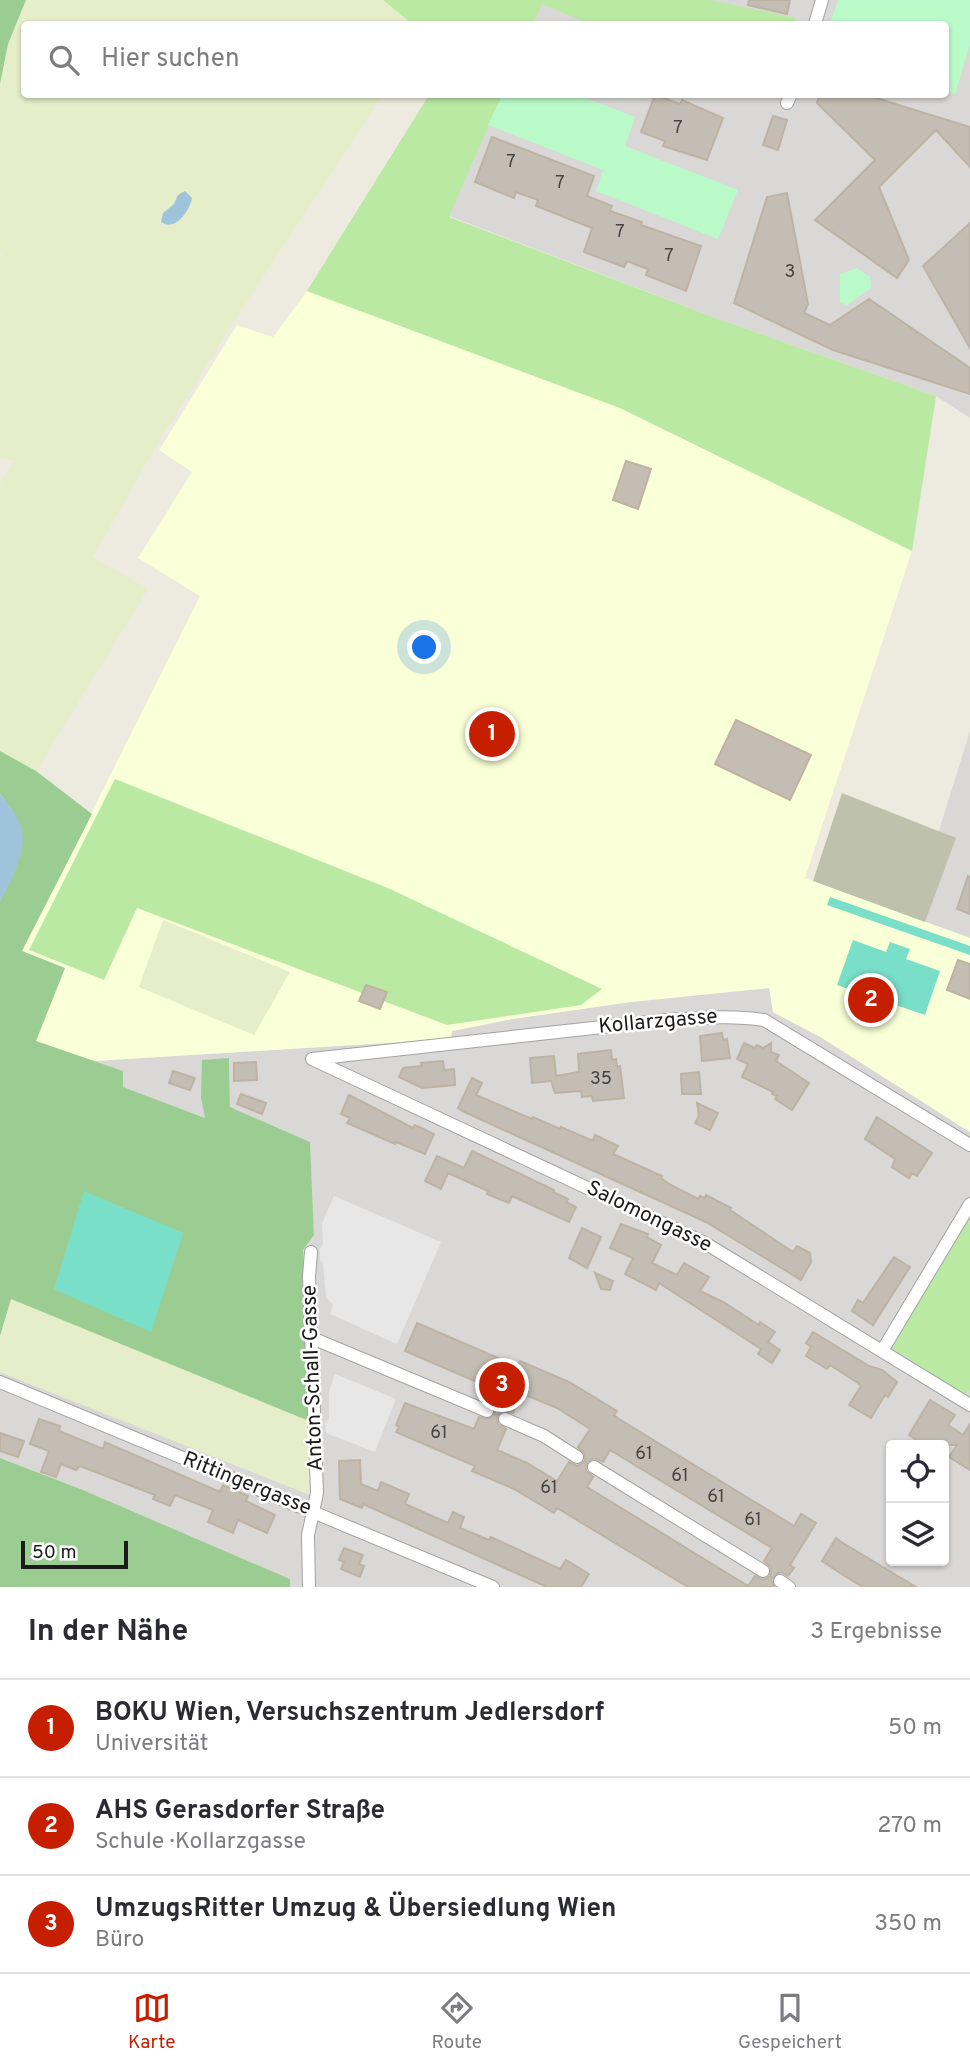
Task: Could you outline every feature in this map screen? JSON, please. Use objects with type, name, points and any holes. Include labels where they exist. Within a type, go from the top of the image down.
[{"type":"street","points":[[816,21],[822,0]]},
{"type":"street","name":"Kollarzgasse","points":[[312,1059],[666,1020],[722,1016],[752,1018],[764,1020],[970,1145]]},
{"type":"street","name":"Salomongasse","points":[[312,1059],[705,1243],[970,1405]]},
{"type":"street","points":[[882,1351],[970,1204]]},
{"type":"street","name":"Anton-Schall-Gasse","points":[[309,1587],[308,1535],[317,1493],[309,1276],[311,1252]]},
{"type":"street","points":[[312,1338],[487,1412]]},
{"type":"street","name":"Rittingergasse","points":[[0,1381],[493,1587]]},
{"type":"street","points":[[505,1419],[544,1436],[578,1457]]},
{"type":"street","points":[[594,1467],[763,1571]]},
{"type":"shaded area","points":[[26,0],[383,0],[408,21],[21,21],[21,98],[381,98],[234,321],[153,451],[93,557],[148,589],[36,771],[0,751],[0,484],[15,461],[0,457],[0,258],[3,254],[0,253],[0,84],[8,44]]},
{"type":"shaded area","points":[[543,0],[970,0],[970,418],[936,396],[724,321],[449,216],[500,98],[949,98],[949,21],[533,21]]},
{"type":"shaded area","points":[[838,0],[970,0],[970,45],[955,94],[949,92],[949,21],[831,21]]},
{"type":"shaded area","points":[[501,98],[586,98],[635,117],[625,146],[738,190],[718,239],[596,191],[603,170],[488,125]]},
{"type":"shaded area","points":[[185,191],[192,198],[185,214],[171,224],[161,222],[163,213],[174,204],[178,195]]},
{"type":"shaded area","points":[[857,268],[870,277],[871,288],[847,305],[840,302],[840,274]]},
{"type":"shaded area","points":[[307,291],[620,408],[912,551],[805,878],[970,938],[970,1132],[822,1038],[773,1012],[769,988],[631,1002],[512,1019],[452,1031],[451,1039],[94,1061],[36,1041],[65,968],[22,951],[200,596],[138,558],[192,472],[159,450],[237,325],[273,337]]},
{"type":"shaded area","points":[[970,731],[970,938],[912,917]]},
{"type":"shaded area","points":[[842,793],[956,838],[925,922],[813,881]]},
{"type":"shaded area","points":[[0,794],[17,818],[23,842],[18,863],[0,901]]},
{"type":"shaded area","points":[[830,897],[970,946],[970,955],[827,905]]},
{"type":"shaded area","points":[[163,920],[290,972],[254,1035],[139,987]]},
{"type":"shaded area","points":[[853,940],[886,952],[890,942],[910,949],[906,959],[940,971],[925,1015],[837,985]]},
{"type":"shaded area","points":[[770,988],[773,1012],[822,1038],[970,1132],[970,1587],[290,1587],[290,1579],[83,1490],[0,1458],[0,1372],[310,1495],[303,1250],[314,1235],[310,1142],[230,1107],[229,1058],[201,1098],[205,1118],[123,1087],[123,1071],[94,1061],[450,1039],[452,1031],[512,1019],[631,1002]]},
{"type":"shaded area","points":[[84,1191],[183,1233],[151,1332],[54,1289]]},
{"type":"shaded area","points":[[334,1196],[441,1242],[397,1344],[330,1314],[333,1305],[326,1297],[320,1248],[323,1244],[322,1223]]},
{"type":"shaded area","points":[[10,1298],[309,1421],[311,1495],[0,1372],[0,1336]]},
{"type":"shaded area","points":[[335,1374],[396,1399],[375,1452],[326,1433],[329,1392]]},
{"type":"green space","points":[[0,0],[26,0],[8,44],[0,84]]},
{"type":"green space","points":[[383,0],[711,0],[796,18],[795,21],[583,21],[542,4],[534,21],[408,21]]},
{"type":"green space","points":[[427,98],[501,98],[449,217],[724,321],[936,396],[912,551],[620,408],[307,291]]},
{"type":"green space","points":[[0,751],[36,771],[92,814],[22,951],[65,968],[36,1041],[123,1071],[123,1087],[205,1118],[201,1098],[202,1060],[229,1058],[230,1107],[310,1142],[314,1235],[303,1250],[309,1421],[11,1299],[0,1336],[0,901],[18,860],[22,842],[12,810],[0,794]]},
{"type":"green space","points":[[115,779],[390,889],[602,989],[581,1005],[447,1025],[137,908],[104,980],[29,950]]},
{"type":"green space","points":[[970,1208],[970,1389],[966,1396],[890,1347]]},
{"type":"green space","points":[[0,1458],[83,1490],[290,1579],[290,1587],[0,1587]]},
{"type":"building","points":[[749,0],[790,0],[787,14],[748,5]]},
{"type":"building","points":[[654,98],[663,98],[680,104],[682,100],[723,118],[707,160],[663,146],[665,141],[641,132]]},
{"type":"building","points":[[819,98],[876,98],[970,127],[970,167],[936,130],[879,187],[909,260],[897,278],[815,220],[875,160],[817,103]]},
{"type":"building","points":[[773,116],[787,120],[778,150],[763,145]]},
{"type":"building","points":[[492,137],[594,176],[587,196],[612,206],[610,211],[642,222],[641,225],[701,246],[686,291],[646,275],[648,269],[627,261],[624,267],[584,252],[592,228],[536,206],[538,200],[516,192],[514,198],[475,182]]},
{"type":"building","points":[[787,193],[808,304],[804,313],[830,325],[869,299],[970,368],[970,394],[833,350],[734,303],[767,197]]},
{"type":"building","points":[[970,223],[970,348],[923,266]]},
{"type":"building","points":[[626,461],[651,469],[638,509],[613,500]]},
{"type":"building","points":[[736,720],[811,755],[790,800],[715,764]]},
{"type":"building","points":[[968,876],[970,877],[970,914],[957,909]]},
{"type":"building","points":[[958,960],[970,964],[970,999],[947,990]]},
{"type":"building","points":[[366,985],[387,992],[380,1009],[359,1001]]},
{"type":"building","points":[[722,1033],[723,1040],[727,1039],[730,1058],[702,1061],[700,1036]]},
{"type":"building","points":[[744,1043],[763,1048],[771,1043],[771,1052],[779,1055],[776,1061],[809,1083],[792,1110],[775,1099],[777,1096],[772,1094],[773,1092],[742,1077],[748,1064],[737,1059]]},
{"type":"building","points":[[611,1050],[612,1060],[616,1059],[617,1067],[620,1066],[624,1098],[593,1101],[592,1096],[582,1097],[581,1091],[555,1093],[551,1081],[532,1083],[530,1058],[554,1056],[556,1076],[579,1072],[578,1054]]},
{"type":"building","points":[[443,1061],[444,1070],[454,1069],[455,1085],[422,1088],[399,1077],[403,1068]]},
{"type":"building","points":[[256,1062],[257,1080],[234,1081],[234,1063]]},
{"type":"building","points":[[173,1071],[195,1078],[190,1090],[169,1083]]},
{"type":"building","points":[[699,1072],[701,1094],[682,1094],[681,1074]]},
{"type":"building","points":[[472,1078],[482,1083],[476,1095],[593,1141],[595,1135],[618,1146],[613,1154],[662,1176],[669,1184],[698,1199],[700,1196],[705,1198],[706,1195],[731,1208],[730,1210],[793,1252],[797,1246],[810,1253],[811,1262],[801,1280],[706,1222],[462,1111],[458,1108]]},
{"type":"building","points":[[241,1094],[266,1103],[262,1114],[237,1104]]},
{"type":"building","points":[[349,1095],[413,1128],[415,1125],[434,1134],[425,1154],[347,1123],[350,1118],[341,1114]]},
{"type":"building","points":[[697,1103],[718,1113],[710,1130],[695,1123],[699,1116]]},
{"type":"building","points":[[877,1117],[932,1153],[917,1176],[912,1173],[909,1178],[892,1167],[895,1159],[865,1139]]},
{"type":"building","points":[[472,1151],[568,1199],[566,1202],[576,1207],[569,1222],[512,1196],[509,1203],[499,1199],[487,1194],[488,1191],[448,1173],[441,1189],[425,1181],[437,1156],[464,1168]]},
{"type":"building","points":[[621,1224],[648,1234],[647,1237],[661,1245],[652,1263],[677,1275],[684,1263],[709,1277],[700,1291],[775,1332],[768,1342],[780,1350],[772,1363],[758,1354],[761,1349],[659,1283],[656,1290],[625,1274],[633,1258],[610,1248]]},
{"type":"building","points":[[582,1228],[601,1237],[587,1268],[569,1258]]},
{"type":"building","points":[[894,1257],[910,1267],[873,1325],[852,1311],[858,1300],[863,1303]]},
{"type":"building","points":[[595,1273],[613,1281],[610,1290],[601,1289]]},
{"type":"building","points":[[417,1323],[517,1366],[520,1361],[569,1382],[617,1411],[614,1415],[619,1419],[794,1526],[801,1514],[816,1523],[790,1565],[794,1568],[788,1576],[781,1572],[771,1580],[774,1587],[688,1587],[557,1508],[554,1513],[514,1489],[472,1471],[475,1466],[396,1432],[405,1403],[474,1429],[479,1417],[489,1419],[495,1414],[494,1406],[486,1401],[491,1388],[405,1351]],"holes":[[[521,1393],[557,1408],[590,1429],[578,1447],[585,1454],[585,1461],[577,1466],[569,1462],[557,1481],[527,1463],[497,1450],[506,1429],[498,1424],[497,1416],[503,1410],[513,1413]],[[610,1450],[772,1548],[764,1561],[771,1567],[770,1576],[763,1580],[755,1576],[748,1586],[587,1487],[593,1477],[586,1471],[587,1462],[594,1458],[603,1462]]]},
{"type":"building","points":[[813,1332],[869,1366],[882,1370],[897,1382],[888,1397],[885,1395],[871,1418],[849,1405],[861,1386],[858,1383],[830,1365],[827,1369],[806,1356],[811,1347],[806,1343]]},
{"type":"building","points":[[930,1400],[955,1415],[948,1425],[963,1435],[970,1424],[970,1470],[949,1457],[957,1445],[949,1445],[949,1440],[916,1440],[909,1435]]},
{"type":"building","points":[[39,1419],[60,1426],[59,1431],[103,1449],[105,1442],[220,1492],[223,1485],[248,1496],[246,1501],[275,1515],[267,1533],[238,1520],[233,1533],[208,1522],[213,1510],[175,1495],[170,1506],[153,1499],[155,1495],[80,1466],[76,1470],[61,1464],[56,1477],[41,1472],[49,1451],[30,1444]]},
{"type":"building","points":[[0,1433],[24,1441],[18,1457],[0,1451]]},
{"type":"building","points":[[360,1460],[361,1484],[378,1491],[381,1482],[409,1494],[405,1504],[448,1523],[453,1512],[464,1517],[460,1528],[489,1540],[491,1537],[560,1569],[566,1560],[589,1574],[581,1587],[547,1587],[363,1504],[362,1508],[340,1499],[339,1461]]},
{"type":"building","points":[[836,1538],[916,1587],[863,1587],[840,1573],[822,1561]]},
{"type":"building","points":[[344,1548],[363,1555],[359,1564],[364,1566],[360,1577],[341,1569],[344,1562],[339,1560]]},
{"type":"place","name":"BOKU Wien, Versuchszentrum Jedlersdorf","points":[[492,734]]},
{"type":"place","name":"AHS Gerasdorfer Straße","points":[[871,1000]]},
{"type":"place","name":"UmzugsRitter Umzug & Übersiedlung Wien","points":[[502,1385]]}]
